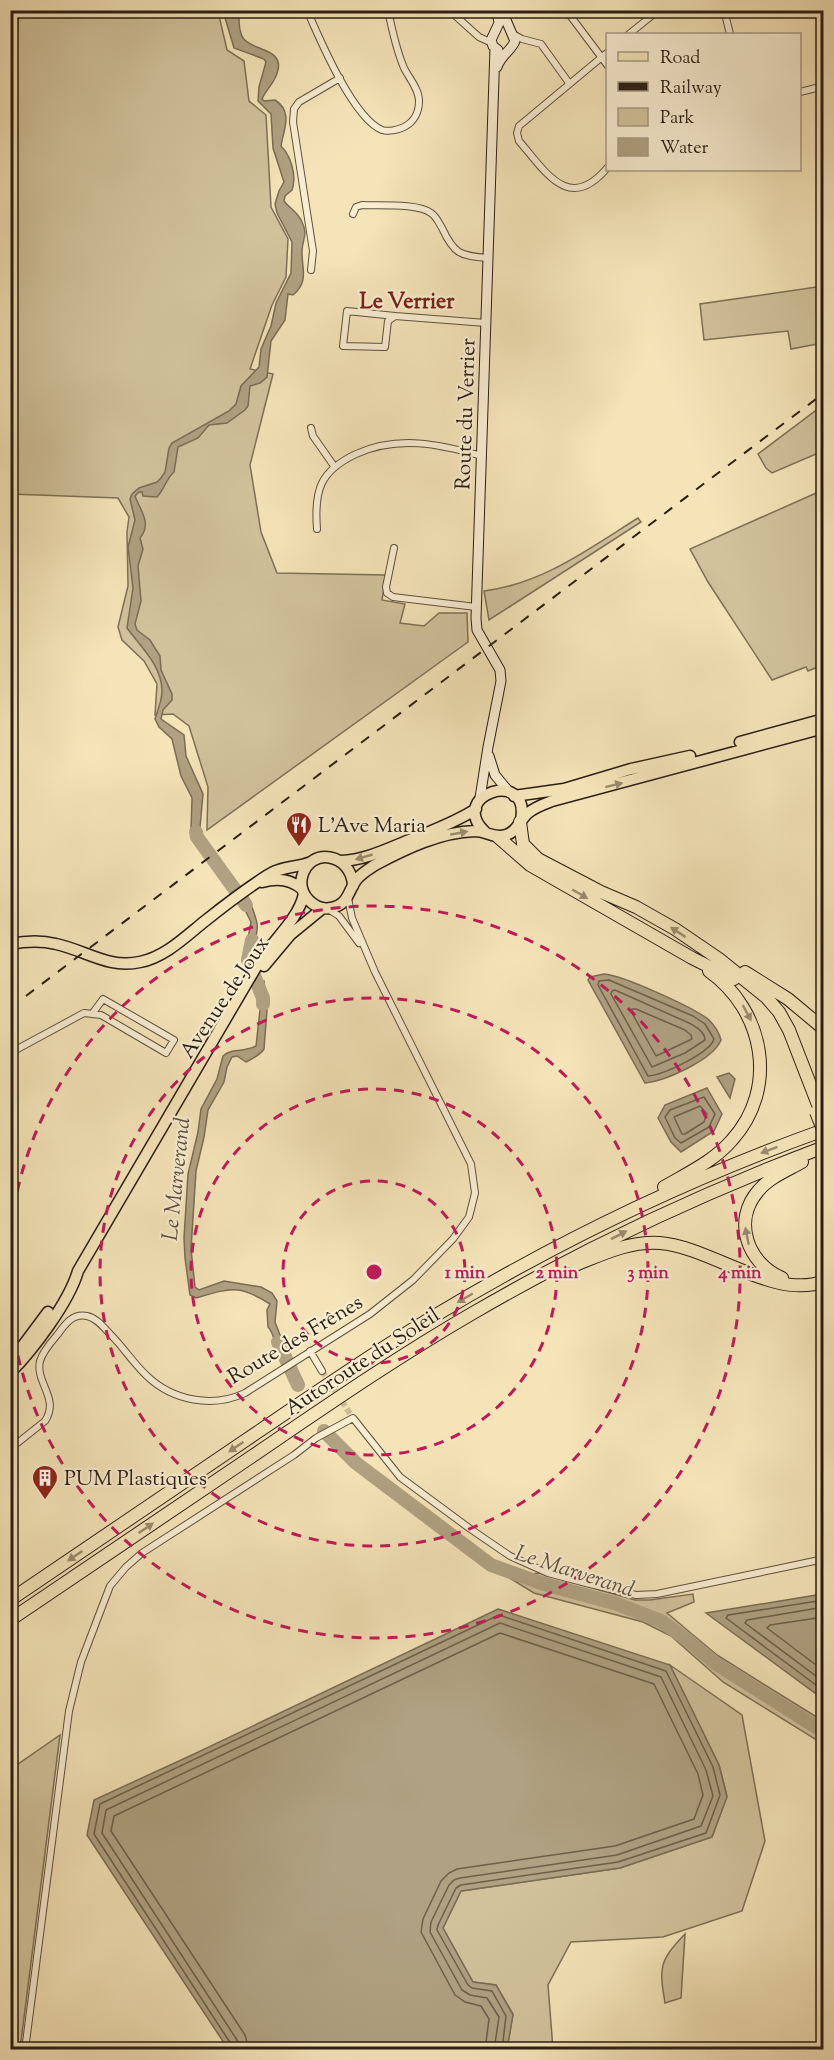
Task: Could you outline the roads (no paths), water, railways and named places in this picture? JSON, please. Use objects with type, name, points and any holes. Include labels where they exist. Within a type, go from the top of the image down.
[{"type":"highway","points":[[521,821],[523,844],[538,859],[601,892],[636,907],[675,929],[759,991],[778,1012],[794,1042],[824,1131]]},
{"type":"highway","points":[[498,837],[530,865],[692,958],[733,978],[756,994],[770,1009],[789,1043],[820,1114]]},
{"type":"highway","points":[[609,1221],[709,1160],[724,1148],[744,1125],[756,1097],[760,1077],[760,1057],[757,1037],[751,1020],[727,986],[692,958]]},
{"type":"highway","points":[[719,960],[773,988],[824,1029]]},
{"type":"highway","name":"Autoroute du Soleil","points":[[10,1600],[430,1318],[534,1259],[609,1221],[734,1164],[824,1131]]},
{"type":"highway","points":[[824,1148],[763,1186],[749,1204],[745,1225],[746,1237],[752,1253],[772,1274],[799,1281],[824,1276]]},
{"type":"highway","name":"Autoroute du Soleil","points":[[10,1620],[384,1368],[511,1291],[642,1224],[728,1185],[824,1148]]},
{"type":"highway","points":[[511,1291],[607,1252],[648,1243],[681,1247],[782,1284],[806,1286],[824,1281]]},
{"type":"main road","name":"Route du Verrier","points":[[497,10],[506,20],[512,32]]},
{"type":"main road","name":"Route du Verrier","points":[[478,804],[501,681],[500,670],[477,630],[476,607],[494,39],[499,23],[497,10]]},
{"type":"main road","points":[[503,28],[512,32],[510,48],[501,51],[494,39],[503,28]]},
{"type":"main road","name":"Route du Verrier","points":[[494,75],[499,61],[510,48]]},
{"type":"main road","points":[[10,944],[35,940],[58,944],[122,965],[141,962],[157,957],[172,948],[276,870],[326,857],[341,861],[359,859],[443,826],[478,804],[494,790],[512,794],[564,789],[631,769],[678,759],[824,719]]},
{"type":"main road","points":[[252,886],[264,881],[282,880],[294,884],[315,906],[325,908],[339,906],[348,898],[352,886],[366,870],[420,844],[475,831],[498,837],[509,834],[539,806],[552,801],[824,728]]},
{"type":"main road","name":"Route du Verrier","points":[[488,747],[495,775],[512,794]]},
{"type":"main road","points":[[512,794],[522,810],[521,821]]},
{"type":"main road","points":[[478,804],[477,822],[485,832]]},
{"type":"main road","points":[[341,861],[350,872],[352,886]]},
{"type":"main road","points":[[303,892],[304,872],[311,862]]},
{"type":"main road","name":"Avenue de Joux","points":[[10,1373],[26,1357],[41,1336],[74,1283],[78,1271],[186,1087],[214,1048],[247,988],[298,909],[303,892]]},
{"type":"main road","name":"Avenue de Joux","points":[[261,965],[290,935],[325,908]]},
{"type":"main road","name":"Avenue de Joux","points":[[10,1363],[35,1331],[69,1278],[78,1271]]},
{"type":"street","points":[[308,10],[340,78],[365,118],[384,131],[405,127],[414,119],[419,99],[392,36],[388,10]]},
{"type":"street","points":[[448,10],[475,32],[494,39]]},
{"type":"street","points":[[566,10],[606,64]]},
{"type":"street","points":[[630,33],[658,10]]},
{"type":"street","points":[[724,10],[730,33]]},
{"type":"street","points":[[512,32],[543,46],[569,83]]},
{"type":"street","points":[[510,48],[529,40]]},
{"type":"street","points":[[606,54],[519,126],[517,132],[519,141],[554,181],[566,187],[588,186],[606,169]]},
{"type":"street","points":[[311,270],[313,251],[295,142],[294,108],[299,102],[340,78]]},
{"type":"street","points":[[801,92],[824,87]]},
{"type":"street","points":[[353,214],[356,207],[362,205],[422,208],[433,213],[449,245],[457,252],[467,256],[488,258]]},
{"type":"street","points":[[395,316],[388,321],[385,347],[344,346],[347,311],[486,323]]},
{"type":"street","points":[[312,428],[314,436],[334,466]]},
{"type":"street","points":[[317,528],[318,494],[325,478],[334,466],[368,449],[390,443],[448,447],[482,456]]},
{"type":"street","points":[[394,548],[387,593],[393,597],[476,607]]},
{"type":"street","name":"Route des Frênes","points":[[10,1449],[45,1421],[49,1415],[51,1405],[40,1371],[41,1360],[70,1319],[85,1315],[94,1318],[153,1381],[188,1399],[221,1400],[239,1396],[370,1314],[413,1280],[453,1239],[469,1218],[475,1193],[471,1164],[363,948],[352,918],[348,898]]},
{"type":"street","name":"Route des Frênes","points":[[325,908],[342,920],[363,948]]},
{"type":"street","points":[[10,1053],[84,1012],[92,1014],[101,1015],[166,1053],[174,1040],[103,999],[92,1014]]},
{"type":"street","points":[[310,1351],[322,1371]]},
{"type":"street","points":[[25,2049],[69,1711],[81,1662],[110,1586],[126,1566],[142,1553],[294,1455],[316,1438],[353,1418],[400,1477],[510,1556],[548,1573],[636,1595],[657,1594],[824,1559]]},
{"type":"water","points":[[223,11],[239,11],[243,38],[271,54],[278,63],[275,78],[262,99],[264,101],[275,100],[281,105],[286,116],[281,146],[290,161],[294,179],[292,190],[285,196],[284,201],[296,213],[304,226],[302,250],[304,274],[298,290],[293,295],[288,294],[285,320],[271,341],[267,377],[260,383],[250,386],[248,406],[245,410],[227,423],[209,425],[198,438],[178,447],[174,472],[157,497],[143,496],[142,492],[135,496],[145,527],[140,538],[143,549],[138,566],[141,601],[135,624],[137,630],[150,640],[160,656],[161,670],[172,694],[172,700],[163,710],[161,719],[184,735],[186,756],[203,794],[200,827],[202,838],[208,846],[201,851],[191,831],[192,798],[181,776],[172,739],[159,727],[155,719],[162,694],[161,682],[150,657],[127,628],[133,588],[128,547],[135,520],[130,499],[132,494],[139,488],[157,482],[161,478],[165,472],[172,443],[229,411],[236,404],[241,386],[259,367],[261,349],[271,326],[276,303],[291,273],[292,242],[277,213],[275,204],[284,182],[273,148],[271,114],[258,101],[259,87],[266,62],[264,59],[234,48]]},
{"type":"water","points":[[224,866],[239,885],[232,891],[218,870]]},
{"type":"water","points":[[248,897],[257,924],[251,956],[248,956],[246,949],[251,922],[241,902]]},
{"type":"water","points":[[604,974],[641,986],[701,1015],[713,1025],[721,1040],[709,1055],[699,1062],[664,1078],[645,1083],[588,980],[590,977]]},
{"type":"water","points":[[264,981],[267,1010],[264,1049],[259,1055],[246,1062],[237,1056],[232,1057],[224,1082],[208,1110],[196,1171],[191,1249],[195,1287],[199,1290],[224,1281],[261,1287],[272,1293],[277,1301],[275,1322],[287,1353],[286,1359],[279,1353],[268,1327],[267,1310],[270,1304],[250,1293],[234,1290],[196,1298],[190,1295],[185,1258],[188,1174],[201,1109],[217,1079],[223,1056],[256,1046],[261,1001],[254,992]]},
{"type":"water","points":[[729,1073],[735,1079],[730,1098],[717,1077]]},
{"type":"water","points":[[707,1088],[722,1114],[714,1131],[681,1152],[671,1142],[658,1118],[665,1105]]},
{"type":"water","points":[[291,1367],[295,1369],[300,1378],[299,1384],[293,1383],[287,1372]]},
{"type":"water","points":[[823,1594],[823,1699],[706,1613]]},
{"type":"water","points":[[498,1609],[670,1665],[719,1765],[727,1797],[712,1837],[620,1868],[461,1891],[443,1928],[473,1982],[496,1985],[513,2015],[507,2049],[228,2049],[87,1835],[94,1800]]},
{"type":"waterway","name":"Le Marverand","points":[[196,832],[197,837],[246,905]]},
{"type":"waterway","name":"Le Marverand","points":[[252,940],[248,960],[263,998],[263,1004]]},
{"type":"waterway","name":"Le Marverand","points":[[278,1342],[298,1385]]},
{"type":"waterway","name":"Le Marverand","points":[[324,1431],[356,1463],[491,1565],[541,1583],[617,1604],[661,1621],[715,1663],[824,1732]]},
{"type":"tunnel","points":[[322,1371],[353,1418]]},
{"type":"railway","points":[[10,1008],[824,393]]},
{"type":"place","name":"L'Ave Maria","points":[[299,848]]},
{"type":"place","name":"PUM Plastiques","points":[[45,1501]]},
{"type":"district","name":"Le Verrier","points":[[407,300]]}]
